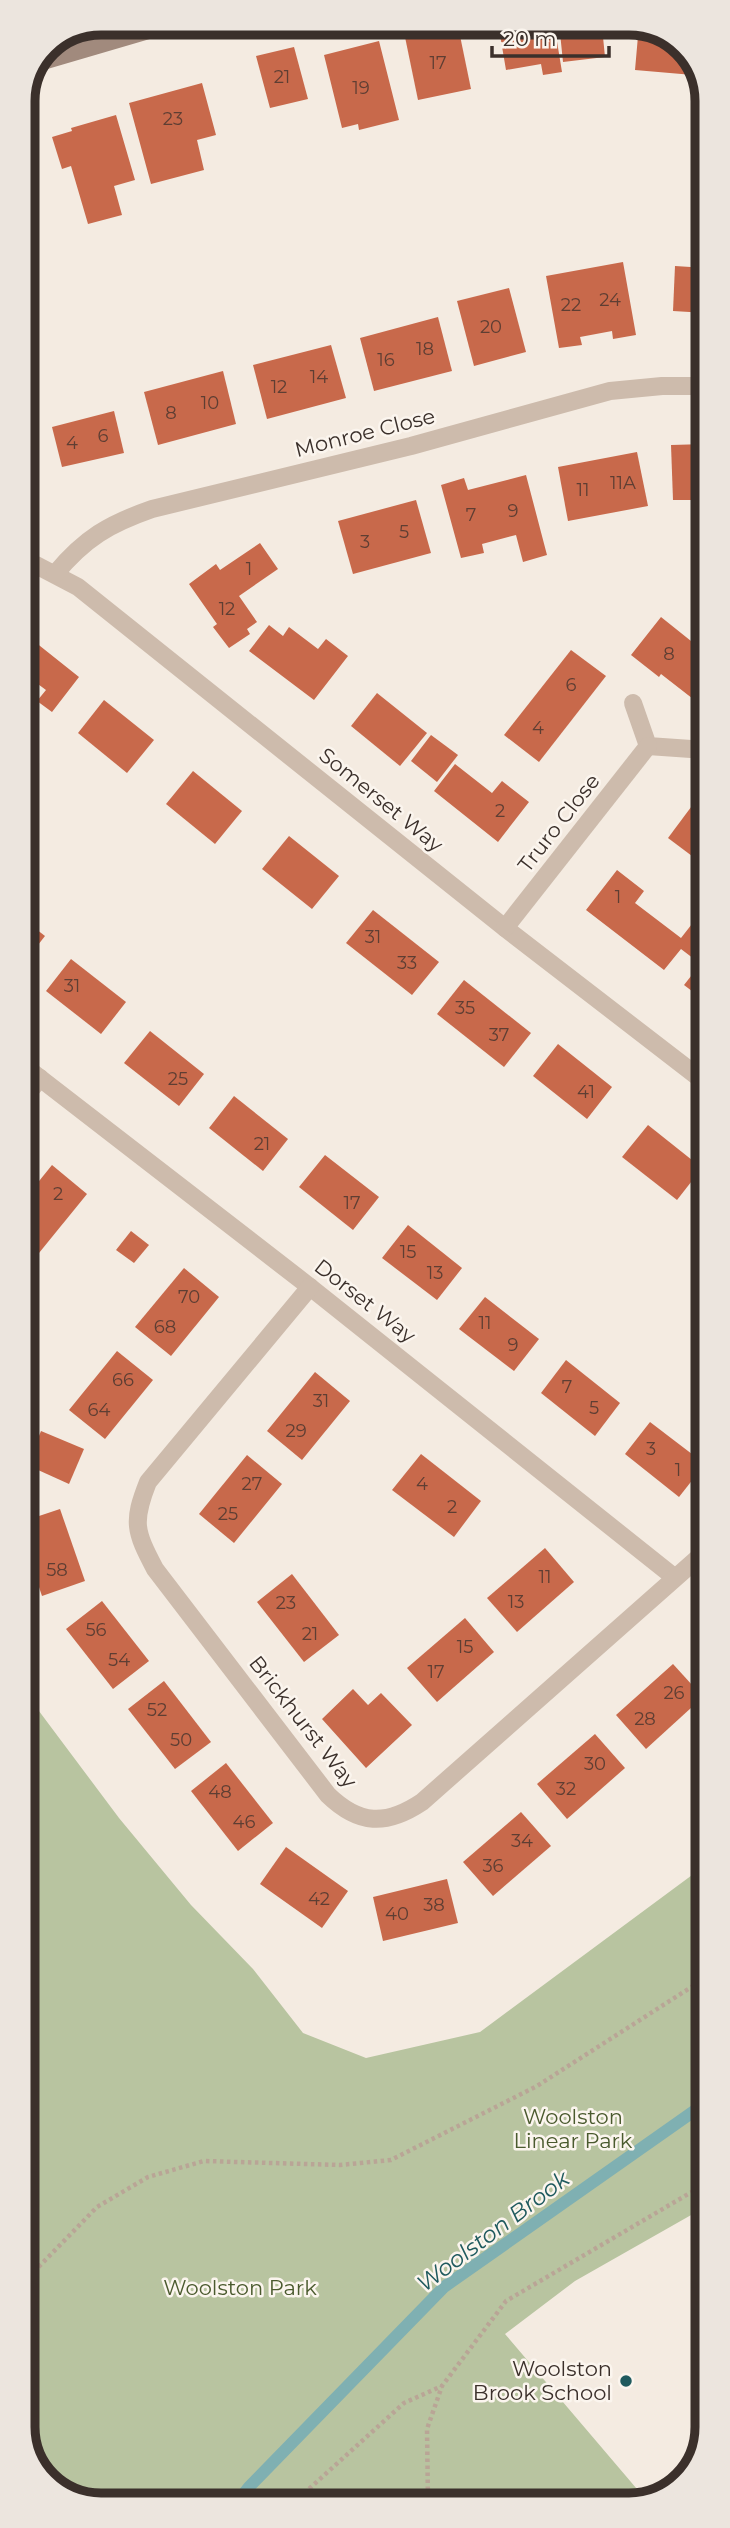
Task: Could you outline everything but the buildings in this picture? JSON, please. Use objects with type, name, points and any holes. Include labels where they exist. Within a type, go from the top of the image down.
[{"type":"street","points":[[50,59],[131,35]]},
{"type":"street","name":"Monroe Close","points":[[55,574],[98,533],[117,522],[152,509],[411,446],[610,391],[695,386]]},
{"type":"street","name":"Somerset Way","points":[[35,566],[78,587],[505,928],[695,1075]]},
{"type":"street","points":[[633,703],[648,746],[691,749]]},
{"type":"street","name":"Truro Close","points":[[505,928],[648,746]]},
{"type":"street","name":"Dorset Way","points":[[35,1074],[310,1287],[674,1577]]},
{"type":"street","points":[[35,1084],[40,1078]]},
{"type":"street","name":"Brickhurst Way","points":[[310,1287],[148,1482],[138,1508],[139,1538],[155,1569],[328,1795],[340,1806],[352,1814],[369,1819],[388,1818],[405,1813],[422,1802],[695,1560]]},
{"type":"path","points":[[35,2271],[97,2207],[148,2177],[204,2161],[340,2165],[391,2160],[537,2086],[695,1985]]},
{"type":"path","points":[[428,2493],[427,2429],[442,2386],[506,2301],[695,2190]]},
{"type":"path","points":[[306,2493],[404,2403],[442,2386]]},
{"type":"green space","name":"Woolston Park","points":[[35,1706],[119,1818],[191,1905],[253,1969],[303,2033],[366,2058],[480,2032],[695,1873],[695,2213],[575,2281],[505,2334],[640,2492],[97,2493],[76,2488],[51,2471],[40,2452],[35,2427]]},
{"type":"waterway","name":"Woolston Brook","points":[[244,2493],[444,2287],[695,2110]]},
{"type":"place","name":"Woolston Brook School","points":[[626,2381]]},
{"type":"park label","name":"Woolston Linear Park","points":[[573,2129]]}]
